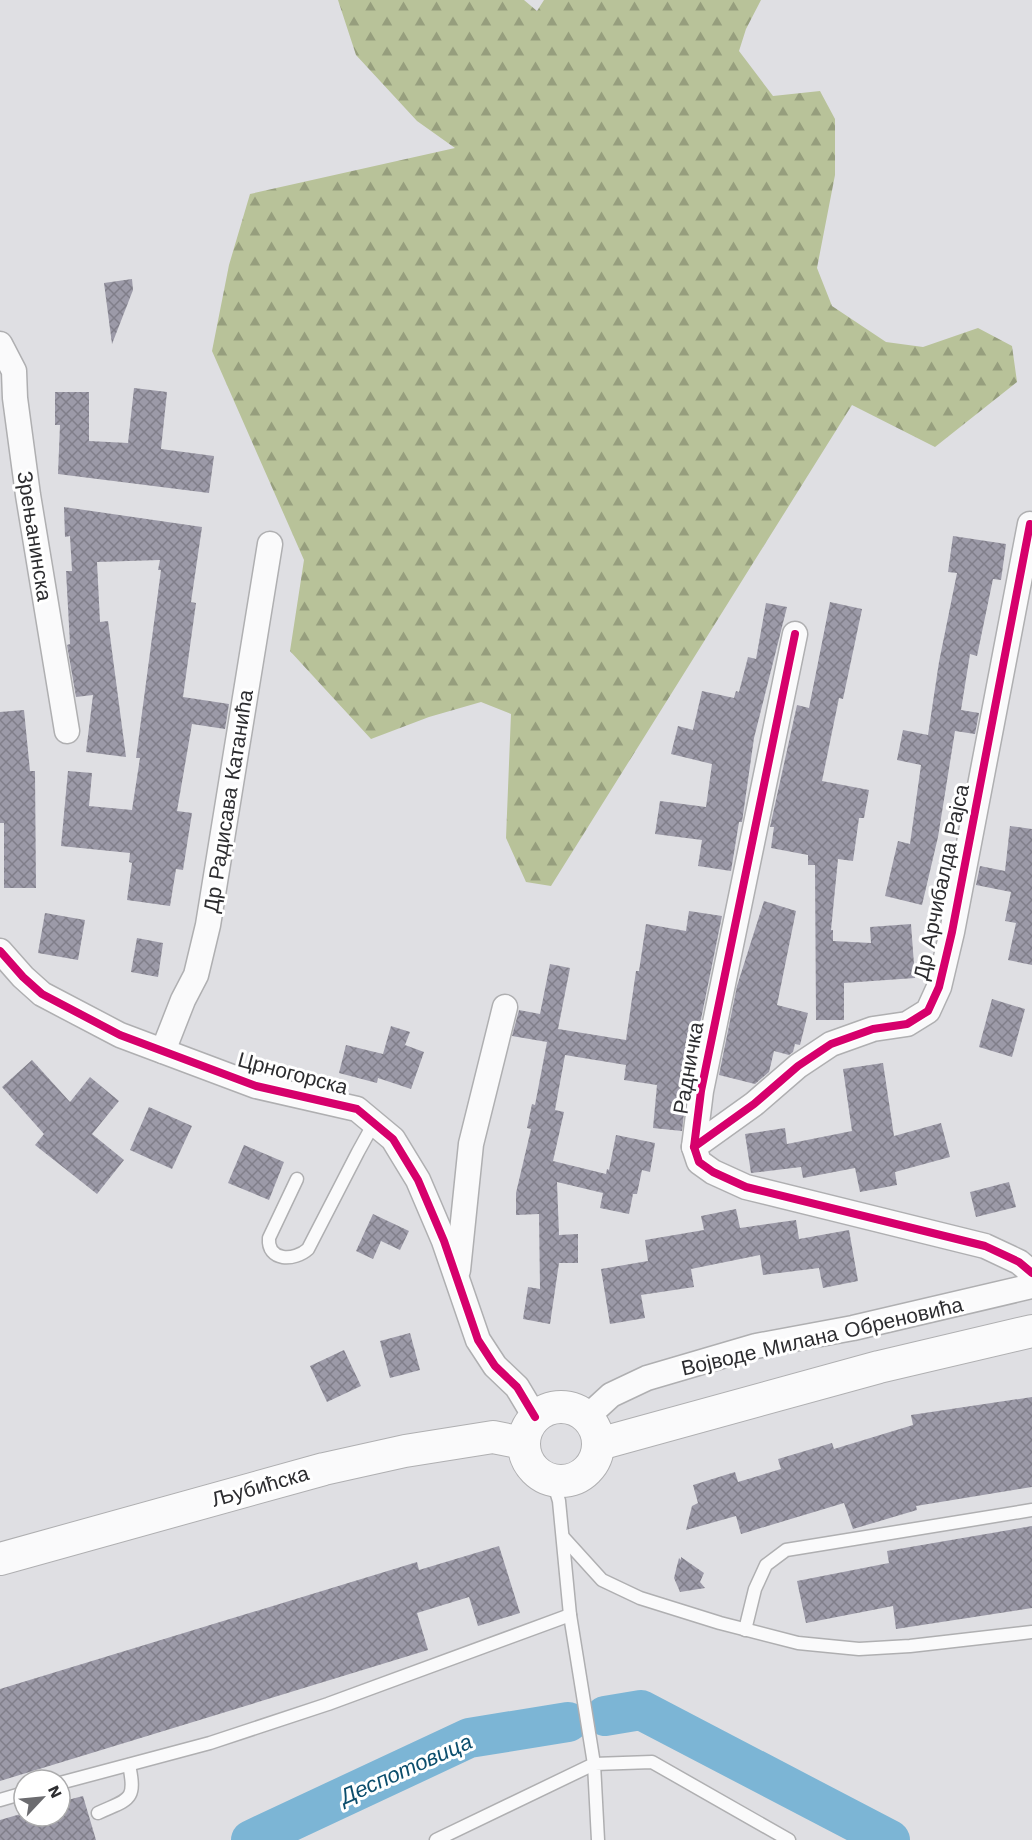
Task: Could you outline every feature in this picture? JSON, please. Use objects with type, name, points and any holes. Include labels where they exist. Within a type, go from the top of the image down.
[{"type":"street","name":"Зрењанинска","points":[[0,344],[14,371],[15,398],[28,495],[67,731]]},
{"type":"street","name":"Др Арчибалда Рајса","points":[[694,1147],[754,1104],[798,1066],[831,1044],[873,1029],[907,1024],[928,1011],[939,987],[952,932],[1030,524]]},
{"type":"street","name":"Др Радисава Катанића","points":[[163,1052],[183,1000],[196,975],[208,925],[270,544]]},
{"type":"street","name":"Радничка","points":[[795,634],[701,1090],[694,1147],[699,1162],[713,1172],[746,1187],[985,1246],[1019,1262],[1032,1272]]},
{"type":"street","name":"Црногорска","points":[[0,951],[42,994],[120,1035],[256,1086],[357,1109],[393,1138],[418,1180],[457,1275],[478,1340],[495,1366],[517,1387],[529,1430]]},
{"type":"street","points":[[457,1275],[471,1144],[505,1006]]},
{"type":"street","name":"Војводе Милана Обреновића","points":[[593,1430],[612,1395],[647,1378],[756,1347],[853,1328],[1032,1286]]},
{"type":"street","points":[[593,1430],[1032,1331]]},
{"type":"street","points":[[561,1406],[570,1408],[593,1430],[592,1465],[575,1479],[564,1482],[553,1481],[535,1471],[528,1463],[529,1430],[543,1411],[561,1406]]},
{"type":"street","name":"Љубићска","points":[[0,1559],[324,1469],[405,1451],[529,1430]]},
{"type":"lane","points":[[297,1179],[268,1238],[273,1253],[286,1258],[302,1255],[308,1249],[374,1124]]},
{"type":"lane","points":[[553,1481],[559,1501],[570,1615],[594,1764],[598,1840]]},
{"type":"lane","points":[[745,1630],[755,1589],[766,1565],[786,1550],[1032,1509]]},
{"type":"lane","points":[[563,1537],[602,1580],[640,1598],[745,1630],[798,1643],[859,1649],[910,1646],[1032,1632]]},
{"type":"lane","points":[[72,1781],[210,1743],[328,1704],[570,1615]]},
{"type":"lane","points":[[436,1840],[594,1764],[651,1762],[789,1840]]},
{"type":"lane","points":[[98,1813],[129,1799],[133,1790],[129,1765]]},
{"type":"green space","points":[[338,0],[524,0],[537,11],[544,0],[761,0],[746,29],[739,51],[773,96],[820,91],[835,119],[835,175],[817,268],[832,306],[886,342],[923,347],[978,328],[1012,346],[1017,382],[935,447],[852,405],[551,886],[526,882],[506,838],[511,714],[481,702],[429,717],[371,739],[290,651],[304,560],[212,351],[229,265],[250,194],[455,148],[417,121],[356,55]]},
{"type":"building","points":[[132,279],[133,290],[112,344],[104,283]]},
{"type":"building","points":[[134,388],[167,392],[161,449],[214,456],[209,493],[58,474],[60,425],[55,425],[55,392],[89,392],[89,441],[128,443]]},
{"type":"building","points":[[64,507],[202,527],[191,602],[196,603],[183,697],[229,704],[225,729],[192,724],[177,811],[192,813],[183,870],[176,869],[170,906],[127,900],[132,863],[129,862],[130,853],[61,846],[68,771],[92,773],[89,806],[132,810],[140,758],[136,758],[161,570],[158,570],[160,560],[97,562],[100,622],[108,621],[126,757],[86,752],[93,695],[76,697],[67,645],[70,644],[66,571],[72,571],[70,536],[65,537]]},
{"type":"building","points":[[953,536],[1006,544],[1001,580],[993,579],[977,656],[970,654],[961,710],[979,713],[975,734],[955,731],[938,837],[922,905],[885,896],[898,841],[910,844],[921,765],[897,760],[903,730],[928,735],[939,662],[957,573],[948,572]]},
{"type":"building","points":[[830,602],[862,609],[843,699],[839,698],[822,781],[869,790],[864,818],[859,818],[853,861],[838,859],[831,930],[833,930],[833,941],[871,943],[870,927],[911,924],[915,978],[844,983],[844,1020],[816,1020],[815,865],[808,865],[808,855],[771,848],[774,827],[770,827],[797,705],[809,708]]},
{"type":"building","points":[[766,603],[787,607],[754,738],[742,822],[739,822],[731,871],[698,866],[702,840],[655,834],[660,801],[706,807],[712,764],[671,754],[678,726],[693,730],[702,691],[734,698],[736,691],[739,692],[748,657],[756,659]]},
{"type":"building","points":[[24,710],[30,771],[35,771],[36,888],[4,888],[4,823],[0,823],[0,712]]},
{"type":"building","points":[[1010,826],[1032,829],[1032,965],[1008,960],[1016,923],[1005,921],[1011,892],[976,885],[980,866],[1005,871]]},
{"type":"building","points":[[764,901],[796,911],[777,1005],[808,1013],[800,1045],[795,1044],[793,1052],[789,1055],[774,1051],[769,1072],[755,1084],[719,1075],[737,986]]},
{"type":"building","points":[[689,911],[722,916],[687,1088],[682,1131],[653,1128],[657,1085],[624,1080],[626,1065],[565,1055],[555,1110],[564,1112],[553,1161],[606,1174],[607,1169],[609,1170],[616,1135],[655,1143],[650,1172],[642,1170],[637,1194],[633,1194],[629,1214],[600,1208],[603,1193],[557,1182],[559,1235],[578,1234],[578,1263],[559,1263],[550,1324],[523,1319],[528,1287],[540,1289],[539,1214],[516,1215],[516,1193],[531,1129],[527,1128],[532,1104],[535,1105],[547,1042],[512,1036],[519,1010],[540,1014],[550,964],[570,968],[558,1029],[626,1040],[636,971],[639,971],[646,924],[686,931]]},
{"type":"building","points":[[45,913],[85,920],[78,960],[38,953]]},
{"type":"building","points":[[137,938],[163,943],[158,977],[131,972]]},
{"type":"building","points":[[992,999],[1025,1009],[1012,1057],[979,1047]]},
{"type":"building","points":[[391,1026],[410,1032],[405,1045],[424,1052],[411,1089],[378,1078],[377,1083],[339,1073],[346,1045],[383,1054]]},
{"type":"building","points":[[32,1060],[70,1102],[90,1077],[119,1101],[92,1134],[124,1160],[97,1194],[35,1145],[44,1134],[2,1087]]},
{"type":"building","points":[[883,1063],[894,1136],[941,1123],[950,1157],[895,1172],[897,1185],[860,1192],[855,1168],[803,1178],[801,1167],[751,1173],[745,1134],[785,1128],[787,1144],[852,1131],[843,1069]]},
{"type":"building","points":[[149,1107],[192,1126],[172,1169],[130,1150]]},
{"type":"building","points":[[244,1145],[284,1162],[269,1200],[228,1183]]},
{"type":"building","points":[[1009,1182],[1016,1207],[976,1217],[970,1192]]},
{"type":"building","points":[[736,1209],[740,1228],[796,1220],[799,1239],[849,1230],[858,1281],[823,1288],[819,1268],[763,1275],[760,1255],[691,1269],[694,1287],[641,1295],[645,1318],[610,1324],[601,1269],[648,1261],[645,1240],[704,1230],[701,1216]]},
{"type":"building","points":[[373,1214],[409,1231],[400,1250],[381,1241],[373,1259],[356,1251]]},
{"type":"building","points":[[410,1333],[420,1370],[390,1378],[380,1341]]},
{"type":"building","points":[[344,1350],[361,1386],[327,1402],[310,1366]]},
{"type":"building","points":[[1032,1397],[1032,1487],[916,1506],[917,1510],[853,1529],[844,1503],[741,1534],[736,1516],[686,1530],[692,1506],[698,1503],[693,1485],[735,1472],[738,1482],[781,1469],[778,1459],[832,1443],[834,1449],[913,1425],[911,1415]]},
{"type":"building","points":[[1032,1526],[1032,1608],[896,1629],[893,1606],[806,1623],[797,1581],[889,1563],[887,1551]]},
{"type":"building","points":[[499,1546],[520,1613],[478,1626],[469,1597],[417,1613],[428,1650],[42,1768],[12,1768],[12,1777],[0,1781],[0,1689],[417,1562],[419,1570]]},
{"type":"building","points":[[681,1557],[704,1573],[700,1582],[705,1588],[680,1592],[674,1578]]},
{"type":"building","points":[[83,1796],[96,1840],[0,1840],[0,1820],[12,1816],[12,1828],[72,1828],[72,1799]]},
{"type":"waterway","name":"Деспотовица","points":[[605,1716],[641,1710],[890,1840]]},
{"type":"waterway","name":"Деспотовица","points":[[251,1840],[469,1738],[568,1722]]},
{"type":"cycle path","points":[[694,1147],[754,1104],[798,1066],[831,1044],[873,1029],[907,1024],[928,1011],[939,987],[952,932],[1030,524]]},
{"type":"cycle path","points":[[795,634],[701,1091],[694,1147],[699,1162],[713,1172],[746,1187],[985,1246],[1019,1262],[1032,1273]]},
{"type":"cycle path","points":[[0,951],[42,994],[120,1035],[256,1086],[357,1109],[393,1139],[418,1180],[444,1241],[478,1340],[495,1366],[517,1387],[535,1417]]}]
